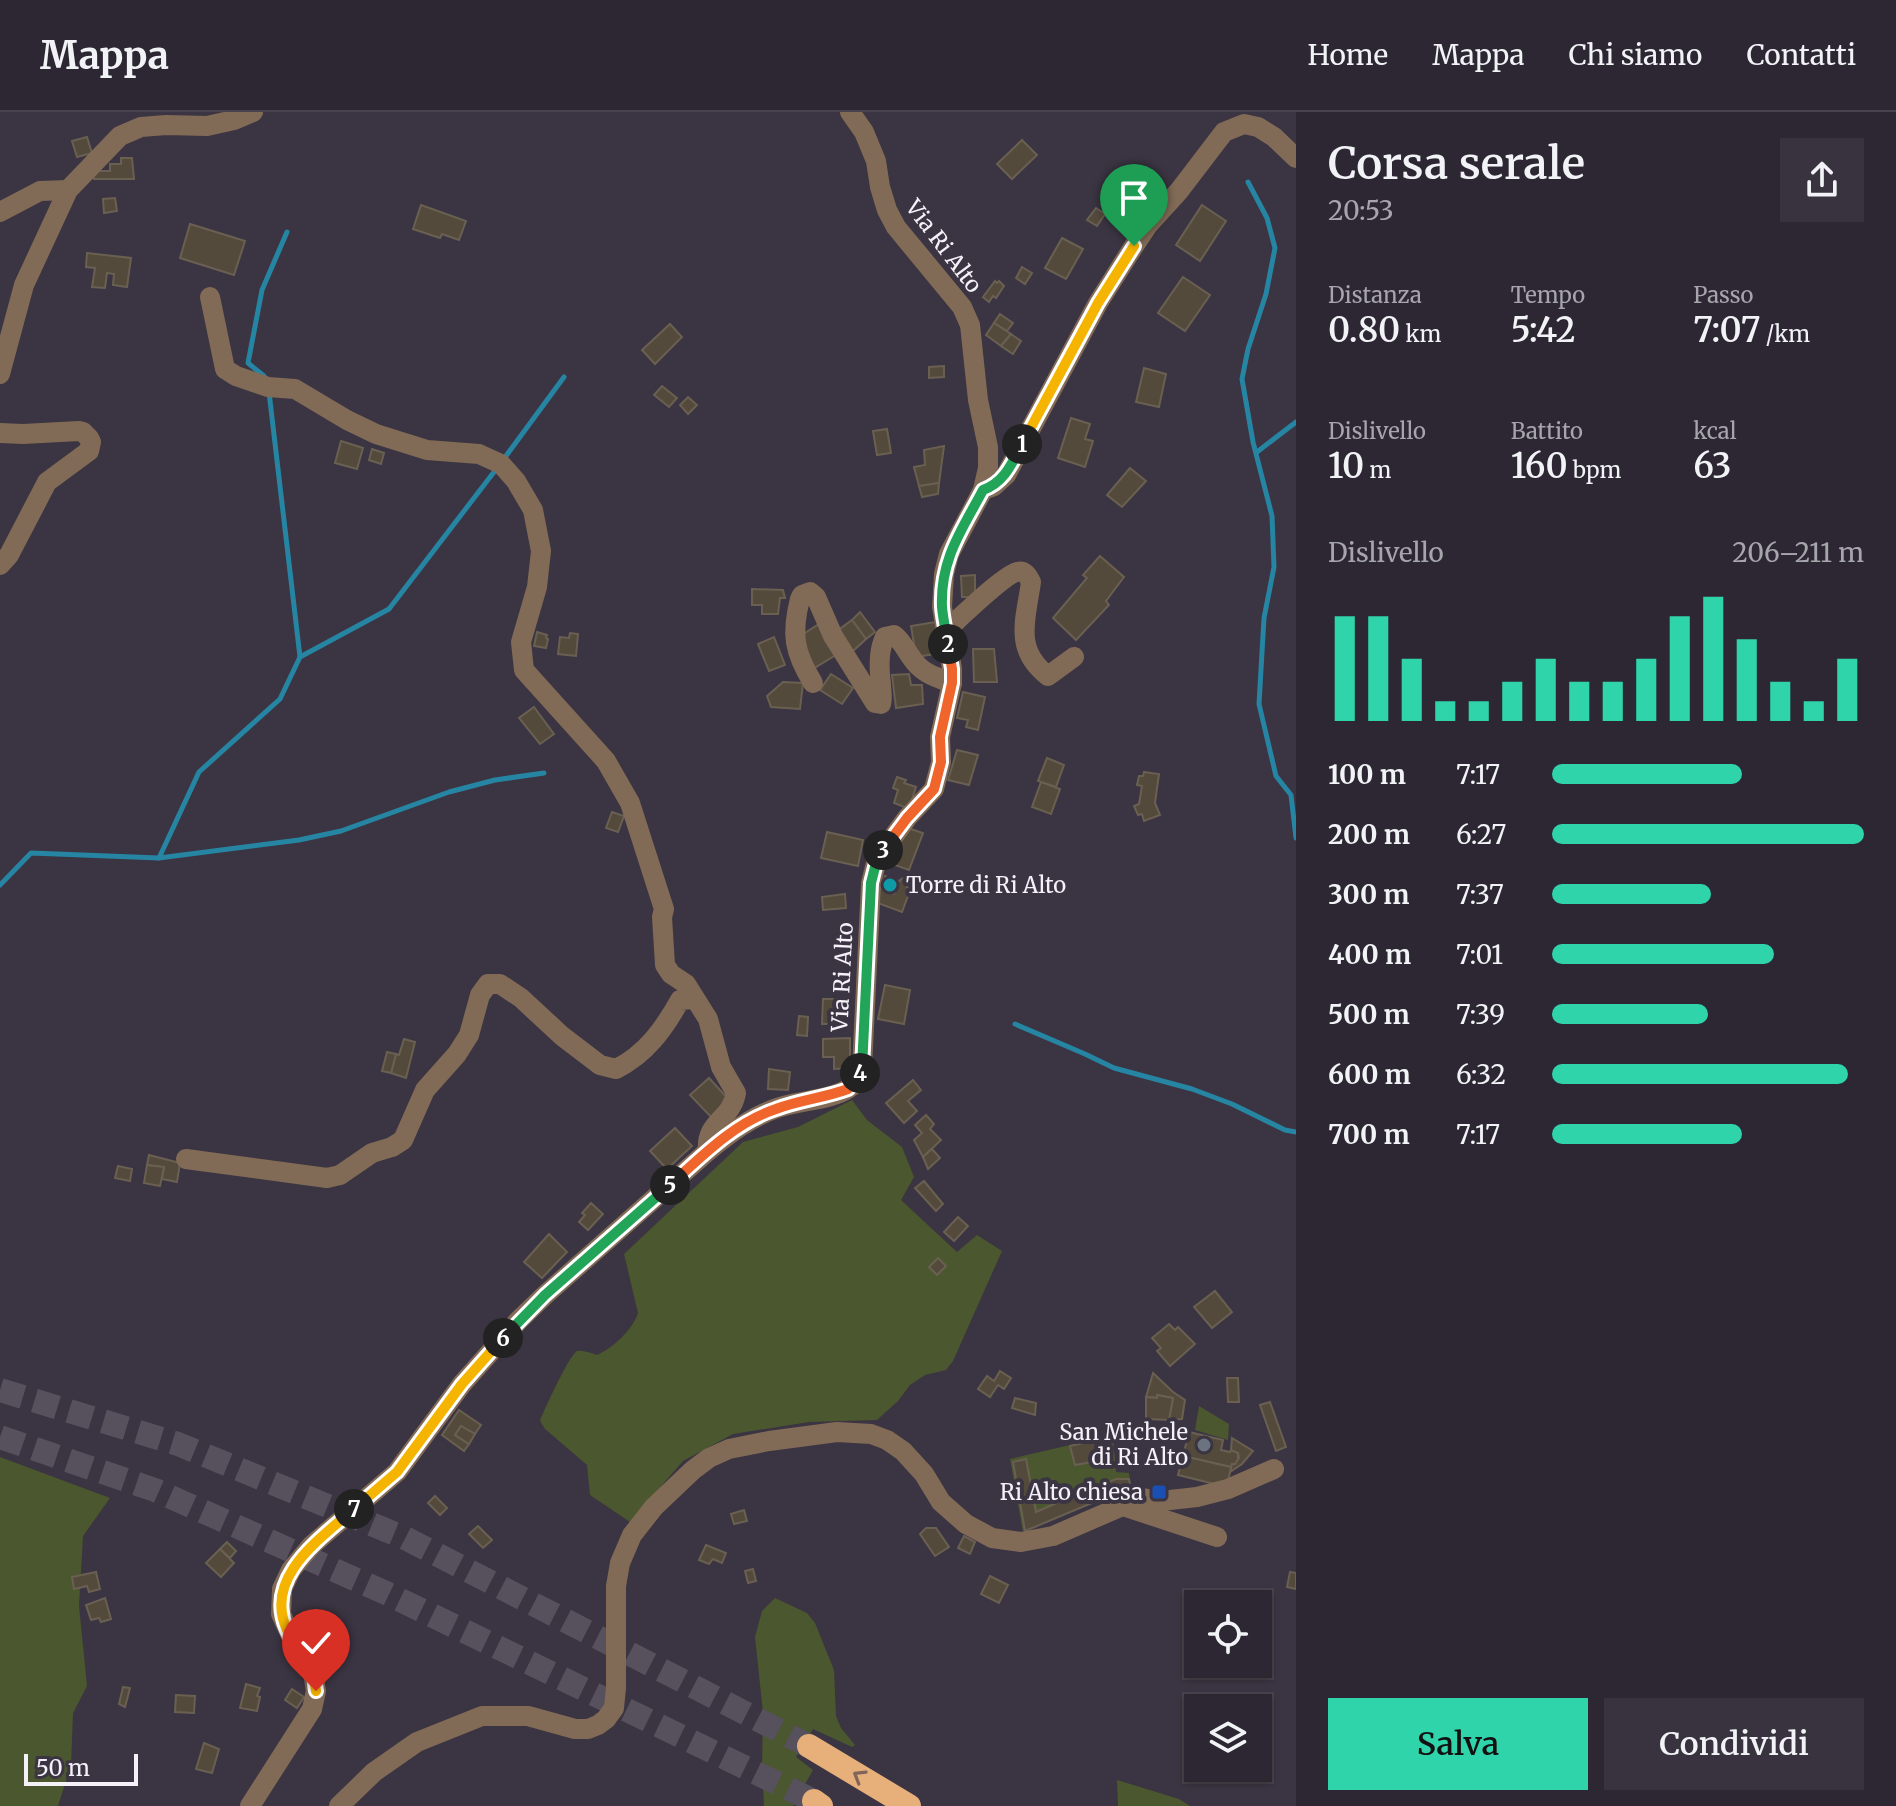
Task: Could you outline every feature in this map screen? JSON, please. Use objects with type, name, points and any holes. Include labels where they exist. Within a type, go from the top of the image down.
[{"type":"highway","points":[[809,1746],[909,1806]]},
{"type":"street","points":[[0,374],[24,285],[68,190],[120,136],[141,127],[207,126],[253,112]]},
{"type":"street","name":"Via Ri Alto","points":[[250,1806],[312,1709],[316,1691],[313,1673],[300,1656],[281,1614],[282,1589],[291,1570],[312,1545],[397,1472],[462,1384],[518,1321],[708,1151],[752,1119],[776,1108],[848,1089],[862,1068],[871,883],[877,859],[907,818],[934,789],[941,762],[940,737],[952,683],[942,607],[944,574],[949,554],[983,490],[988,468],[988,447],[978,400],[970,325],[962,307],[896,227],[880,187],[876,161],[864,132],[850,112]]},
{"type":"street","points":[[983,490],[994,486],[1006,475],[1098,303],[1148,225],[1179,191],[1224,132],[1244,124],[1258,127],[1296,158]]},
{"type":"street","points":[[0,212],[40,191],[68,190]]},
{"type":"street","points":[[210,297],[225,369],[268,387],[295,389],[376,434],[427,450],[479,454],[501,464],[516,481],[533,510],[541,551],[537,587],[521,642],[524,670],[606,761],[630,803],[664,909],[665,965],[671,974],[686,984],[708,1019],[721,1067],[736,1093],[734,1105],[711,1131],[707,1140],[708,1151]]},
{"type":"street","points":[[0,433],[79,431],[87,434],[91,447],[87,455],[47,482],[9,555],[0,565]]},
{"type":"street","points":[[946,631],[1006,579],[1021,571],[1027,574],[1031,582],[1023,623],[1030,658],[1048,676],[1074,657]]},
{"type":"street","points":[[813,683],[802,665],[794,632],[800,599],[810,592],[816,597],[833,636],[875,703],[881,704],[883,699],[880,647],[885,637],[894,635],[900,639],[913,661],[928,675],[952,683]]},
{"type":"street","points":[[186,1159],[327,1178],[340,1175],[372,1153],[392,1147],[403,1140],[425,1090],[457,1054],[469,1035],[480,995],[488,984],[500,984],[600,1065],[616,1069],[630,1062],[665,1028],[680,1000],[694,999]]},
{"type":"street","points":[[339,1806],[374,1772],[417,1742],[482,1716],[528,1716],[575,1729],[588,1729],[606,1719],[614,1708],[616,1688],[616,1586],[620,1563],[632,1535],[654,1507],[693,1470],[729,1449],[837,1432],[871,1434],[903,1451],[924,1474],[941,1502],[966,1524],[992,1538],[1021,1542],[1053,1536],[1141,1498],[1161,1501],[1197,1497],[1228,1489],[1274,1469]]},
{"type":"street","points":[[1123,1506],[1217,1537]]},
{"type":"green space","points":[[852,1100],[867,1120],[902,1147],[914,1177],[901,1200],[957,1252],[977,1235],[1002,1251],[953,1361],[946,1370],[925,1375],[910,1385],[877,1420],[809,1422],[733,1434],[683,1461],[630,1522],[590,1495],[587,1465],[545,1429],[540,1421],[574,1354],[577,1351],[597,1355],[603,1352],[632,1325],[638,1313],[624,1254],[743,1142],[798,1127]]},
{"type":"green space","points":[[1199,1406],[1229,1424],[1228,1440],[1195,1430]]},
{"type":"green space","points":[[1113,1435],[1116,1472],[1129,1473],[1131,1489],[1023,1532],[1010,1459]]},
{"type":"green space","points":[[0,1457],[110,1498],[83,1536],[79,1606],[87,1686],[73,1713],[71,1765],[58,1806],[0,1806]]},
{"type":"green space","points":[[775,1598],[807,1613],[815,1623],[834,1670],[836,1716],[855,1745],[852,1747],[813,1729],[796,1757],[813,1770],[793,1806],[764,1806],[763,1713],[755,1637],[762,1611]]},
{"type":"green space","points":[[1117,1780],[1179,1799],[1190,1806],[1118,1806]]},
{"type":"building","points":[[87,137],[92,153],[77,157],[72,141]]},
{"type":"building","points":[[1022,140],[1037,155],[1012,179],[997,164]]},
{"type":"building","points":[[121,158],[132,158],[134,179],[94,179],[94,171],[110,171],[110,164],[121,164]]},
{"type":"building","points":[[1129,175],[1144,191],[1125,208],[1117,200],[1122,195],[1115,188]]},
{"type":"building","points":[[115,198],[117,211],[104,213],[103,199]]},
{"type":"building","points":[[421,205],[466,221],[459,240],[442,234],[440,238],[413,229]]},
{"type":"building","points":[[1202,205],[1226,221],[1200,261],[1176,245]]},
{"type":"building","points":[[1096,208],[1105,214],[1097,226],[1087,220]]},
{"type":"building","points":[[190,224],[245,241],[234,275],[180,258]]},
{"type":"building","points":[[1062,238],[1083,249],[1066,279],[1045,268]]},
{"type":"building","points":[[87,253],[131,258],[127,287],[113,285],[114,274],[107,273],[105,288],[92,287],[95,268],[86,267]]},
{"type":"building","points":[[1022,267],[1032,273],[1025,284],[1016,278]]},
{"type":"building","points":[[1183,277],[1210,295],[1185,331],[1158,313]]},
{"type":"building","points":[[995,281],[1004,286],[989,302],[983,297]]},
{"type":"building","points":[[1000,314],[1013,323],[1007,331],[994,323]]},
{"type":"building","points":[[994,323],[1011,334],[1001,346],[986,335]]},
{"type":"building","points":[[670,324],[682,337],[655,364],[642,350]]},
{"type":"building","points":[[1011,334],[1021,341],[1013,354],[1001,346]]},
{"type":"building","points":[[944,366],[944,377],[929,378],[929,367]]},
{"type":"building","points":[[1144,368],[1166,374],[1159,407],[1136,402]]},
{"type":"building","points":[[662,386],[677,398],[669,407],[654,395]]},
{"type":"building","points":[[688,397],[697,405],[688,414],[680,405]]},
{"type":"building","points":[[1071,418],[1090,424],[1085,439],[1093,441],[1085,467],[1058,458]]},
{"type":"building","points":[[887,429],[891,453],[877,455],[873,431]]},
{"type":"building","points":[[341,441],[363,448],[357,469],[335,463]]},
{"type":"building","points":[[944,446],[939,483],[919,486],[914,467],[925,465],[924,450]]},
{"type":"building","points":[[372,449],[384,453],[381,464],[369,460]]},
{"type":"building","points":[[1130,468],[1146,481],[1122,507],[1107,495]]},
{"type":"building","points":[[939,483],[938,494],[922,497],[919,486]]},
{"type":"building","points":[[1100,556],[1124,577],[1106,601],[1109,605],[1076,640],[1053,618],[1087,578],[1083,575]]},
{"type":"building","points":[[975,575],[975,597],[962,597],[961,576]]},
{"type":"building","points":[[752,589],[783,590],[785,598],[780,598],[778,614],[762,614],[762,605],[752,605]]},
{"type":"building","points":[[860,612],[875,632],[866,639],[852,620]]},
{"type":"building","points":[[852,620],[866,639],[853,651],[837,631]]},
{"type":"building","points":[[936,622],[941,653],[916,657],[911,626]]},
{"type":"building","points":[[819,624],[836,655],[811,670],[794,640]]},
{"type":"building","points":[[537,632],[547,635],[546,648],[534,646]]},
{"type":"building","points":[[570,633],[578,634],[576,656],[558,654],[560,637],[569,638]]},
{"type":"building","points":[[774,637],[785,665],[769,671],[758,644]]},
{"type":"building","points":[[973,649],[994,649],[997,682],[974,682]]},
{"type":"building","points":[[831,674],[853,688],[842,704],[820,690]]},
{"type":"building","points":[[909,674],[911,685],[922,685],[923,704],[896,708],[892,675]]},
{"type":"building","points":[[783,682],[803,683],[800,709],[771,707],[767,696]]},
{"type":"building","points":[[963,692],[985,697],[978,730],[966,727],[968,720],[957,718]]},
{"type":"building","points":[[534,707],[554,734],[540,744],[519,718]]},
{"type":"building","points":[[957,750],[978,755],[969,785],[948,780]]},
{"type":"building","points":[[1047,758],[1064,765],[1056,787],[1038,781]]},
{"type":"building","points":[[1144,772],[1159,774],[1155,803],[1160,815],[1144,821],[1134,806],[1139,804],[1142,786],[1137,785],[1139,776],[1143,776]]},
{"type":"building","points":[[897,777],[916,787],[909,809],[894,803],[898,790],[893,788]]},
{"type":"building","points":[[1041,782],[1060,789],[1051,814],[1032,807]]},
{"type":"building","points":[[612,812],[624,816],[618,832],[606,828]]},
{"type":"building","points":[[905,827],[923,833],[909,870],[892,864]]},
{"type":"building","points":[[827,832],[863,840],[858,866],[821,858]]},
{"type":"building","name":"Torre di Ri Alto","points":[[885,876],[899,881],[894,894],[880,888]]},
{"type":"building","points":[[904,877],[910,879],[907,887],[911,888],[902,912],[875,902],[880,888],[894,894]]},
{"type":"building","points":[[845,894],[846,908],[823,910],[822,897]]},
{"type":"building","points":[[885,985],[910,990],[904,1024],[878,1019]]},
{"type":"building","points":[[823,999],[846,999],[844,1024],[822,1024]]},
{"type":"building","points":[[799,1016],[808,1017],[807,1036],[797,1035]]},
{"type":"building","points":[[850,1038],[850,1068],[834,1069],[834,1057],[823,1057],[823,1039]]},
{"type":"building","points":[[404,1039],[415,1042],[406,1078],[391,1073]]},
{"type":"building","points":[[387,1052],[396,1054],[391,1073],[382,1071]]},
{"type":"building","points":[[769,1069],[790,1072],[788,1090],[768,1089]]},
{"type":"building","points":[[709,1078],[730,1101],[711,1117],[690,1095]]},
{"type":"building","points":[[913,1080],[921,1090],[908,1101],[917,1111],[904,1123],[886,1103]]},
{"type":"building","points":[[926,1115],[934,1124],[930,1129],[941,1140],[923,1157],[914,1140],[922,1133],[915,1125]]},
{"type":"building","points":[[675,1128],[692,1146],[667,1169],[650,1151]]},
{"type":"building","points":[[932,1149],[940,1158],[928,1169],[923,1157]]},
{"type":"building","points":[[149,1155],[180,1163],[177,1182],[162,1179],[164,1167],[147,1165]]},
{"type":"building","points":[[147,1165],[164,1167],[160,1186],[144,1183]]},
{"type":"building","points":[[118,1166],[132,1169],[130,1181],[115,1178]]},
{"type":"building","points":[[924,1181],[943,1204],[936,1211],[915,1188]]},
{"type":"building","points":[[591,1203],[603,1214],[588,1230],[579,1222]]},
{"type":"building","points":[[958,1217],[968,1226],[954,1241],[944,1232]]},
{"type":"building","points":[[549,1234],[567,1252],[542,1278],[524,1262]]},
{"type":"building","points":[[938,1258],[946,1266],[937,1275],[929,1267]]},
{"type":"building","points":[[1215,1291],[1232,1312],[1212,1328],[1194,1307]]},
{"type":"building","points":[[1169,1324],[1175,1330],[1178,1327],[1195,1344],[1170,1366],[1157,1351],[1161,1348],[1152,1338]]},
{"type":"building","points":[[1000,1371],[1011,1378],[1004,1389],[998,1385],[990,1397],[978,1389],[987,1376],[994,1381]]},
{"type":"building","points":[[1153,1373],[1185,1400],[1182,1419],[1169,1420],[1173,1398],[1157,1395],[1157,1398],[1146,1397]]},
{"type":"building","points":[[1227,1378],[1238,1378],[1239,1402],[1228,1402]]},
{"type":"building","points":[[1157,1395],[1173,1398],[1169,1420],[1146,1419],[1146,1397],[1157,1398]]},
{"type":"building","points":[[1015,1398],[1036,1403],[1035,1415],[1012,1408]]},
{"type":"building","points":[[1270,1402],[1286,1447],[1276,1451],[1260,1405]]},
{"type":"building","points":[[459,1410],[481,1425],[475,1434],[461,1426],[455,1435],[469,1444],[464,1451],[442,1435]]},
{"type":"building","points":[[461,1426],[475,1434],[469,1444],[455,1435]]},
{"type":"building","name":"San Michele di Ri Alto","points":[[1189,1432],[1223,1440],[1221,1450],[1233,1450],[1238,1453],[1238,1460],[1231,1467],[1183,1456]]},
{"type":"building","points":[[1110,1437],[1113,1458],[1075,1465],[1070,1446]]},
{"type":"building","points":[[1232,1438],[1253,1451],[1230,1472],[1232,1464],[1239,1458],[1238,1453],[1231,1450]]},
{"type":"building","points":[[1183,1456],[1231,1467],[1227,1487],[1178,1475]]},
{"type":"building","points":[[1026,1459],[1036,1512],[1059,1502],[1057,1498],[1079,1489],[1081,1493],[1116,1479],[1129,1479],[1131,1489],[1025,1531],[1013,1462]]},
{"type":"building","points":[[435,1496],[447,1508],[440,1515],[428,1503]]},
{"type":"building","points":[[744,1510],[747,1521],[734,1524],[731,1514]]},
{"type":"building","points":[[478,1526],[492,1540],[483,1548],[469,1534]]},
{"type":"building","points":[[926,1528],[936,1528],[949,1547],[935,1556],[920,1534]]},
{"type":"building","points":[[964,1536],[975,1542],[970,1554],[958,1548]]},
{"type":"building","points":[[227,1542],[236,1551],[230,1558],[220,1549]]},
{"type":"building","points":[[706,1545],[726,1553],[722,1563],[713,1559],[709,1564],[699,1560]]},
{"type":"building","points":[[220,1549],[234,1563],[221,1577],[206,1563]]},
{"type":"building","points":[[753,1569],[756,1581],[748,1583],[745,1571]]},
{"type":"building","points":[[96,1572],[100,1589],[89,1592],[87,1586],[74,1589],[72,1577]]},
{"type":"building","points":[[1290,1572],[1296,1573],[1296,1589],[1287,1587]]},
{"type":"building","points":[[990,1576],[1008,1585],[999,1603],[981,1594]]},
{"type":"building","points":[[105,1598],[111,1619],[101,1622],[99,1618],[91,1620],[86,1605]]},
{"type":"building","points":[[246,1684],[260,1688],[257,1711],[240,1708]]},
{"type":"building","points":[[123,1687],[130,1688],[125,1707],[119,1704]]},
{"type":"building","points":[[292,1689],[304,1697],[297,1708],[285,1700]]},
{"type":"building","points":[[176,1695],[195,1696],[194,1713],[175,1712]]},
{"type":"building","points":[[204,1743],[219,1749],[212,1773],[196,1769]]},
{"type":"waterway","points":[[1248,182],[1267,218],[1275,248],[1266,294],[1242,379],[1253,442],[1272,516],[1274,567],[1264,618],[1259,704],[1276,776],[1291,795],[1296,838]]},
{"type":"waterway","points":[[264,376],[248,363],[262,290],[287,232]]},
{"type":"waterway","points":[[503,460],[564,377]]},
{"type":"waterway","points":[[0,885],[31,853],[159,858],[199,772],[280,699],[300,657],[269,392]]},
{"type":"waterway","points":[[1257,452],[1296,422]]},
{"type":"waterway","points":[[300,657],[389,609],[497,468]]},
{"type":"waterway","points":[[159,858],[299,840],[341,831],[449,792],[495,780],[544,773]]},
{"type":"waterway","points":[[1015,1024],[1114,1068],[1192,1089],[1296,1132]]},
{"type":"tunnel","points":[[0,1390],[178,1444],[405,1538],[809,1746]]},
{"type":"tunnel","points":[[0,1437],[155,1490],[386,1593],[814,1801]]},
{"type":"place","name":"Torre di Ri Alto","points":[[890,885]]},
{"type":"place","name":"San Michele di Ri Alto","points":[[1204,1445]]},
{"type":"place","name":"Ri Alto chiesa","points":[[1159,1492]]},
{"type":"route","points":[[316,1691],[313,1673],[300,1656],[281,1614],[282,1589],[291,1570],[312,1545],[397,1472],[462,1384],[518,1321],[708,1151],[752,1119],[776,1108],[848,1089],[856,1081],[862,1068],[867,931],[871,883],[877,859],[907,818],[934,789],[941,762],[940,737],[952,683],[942,607],[949,554],[983,490],[994,486],[1006,475],[1098,303],[1134,246]]}]
